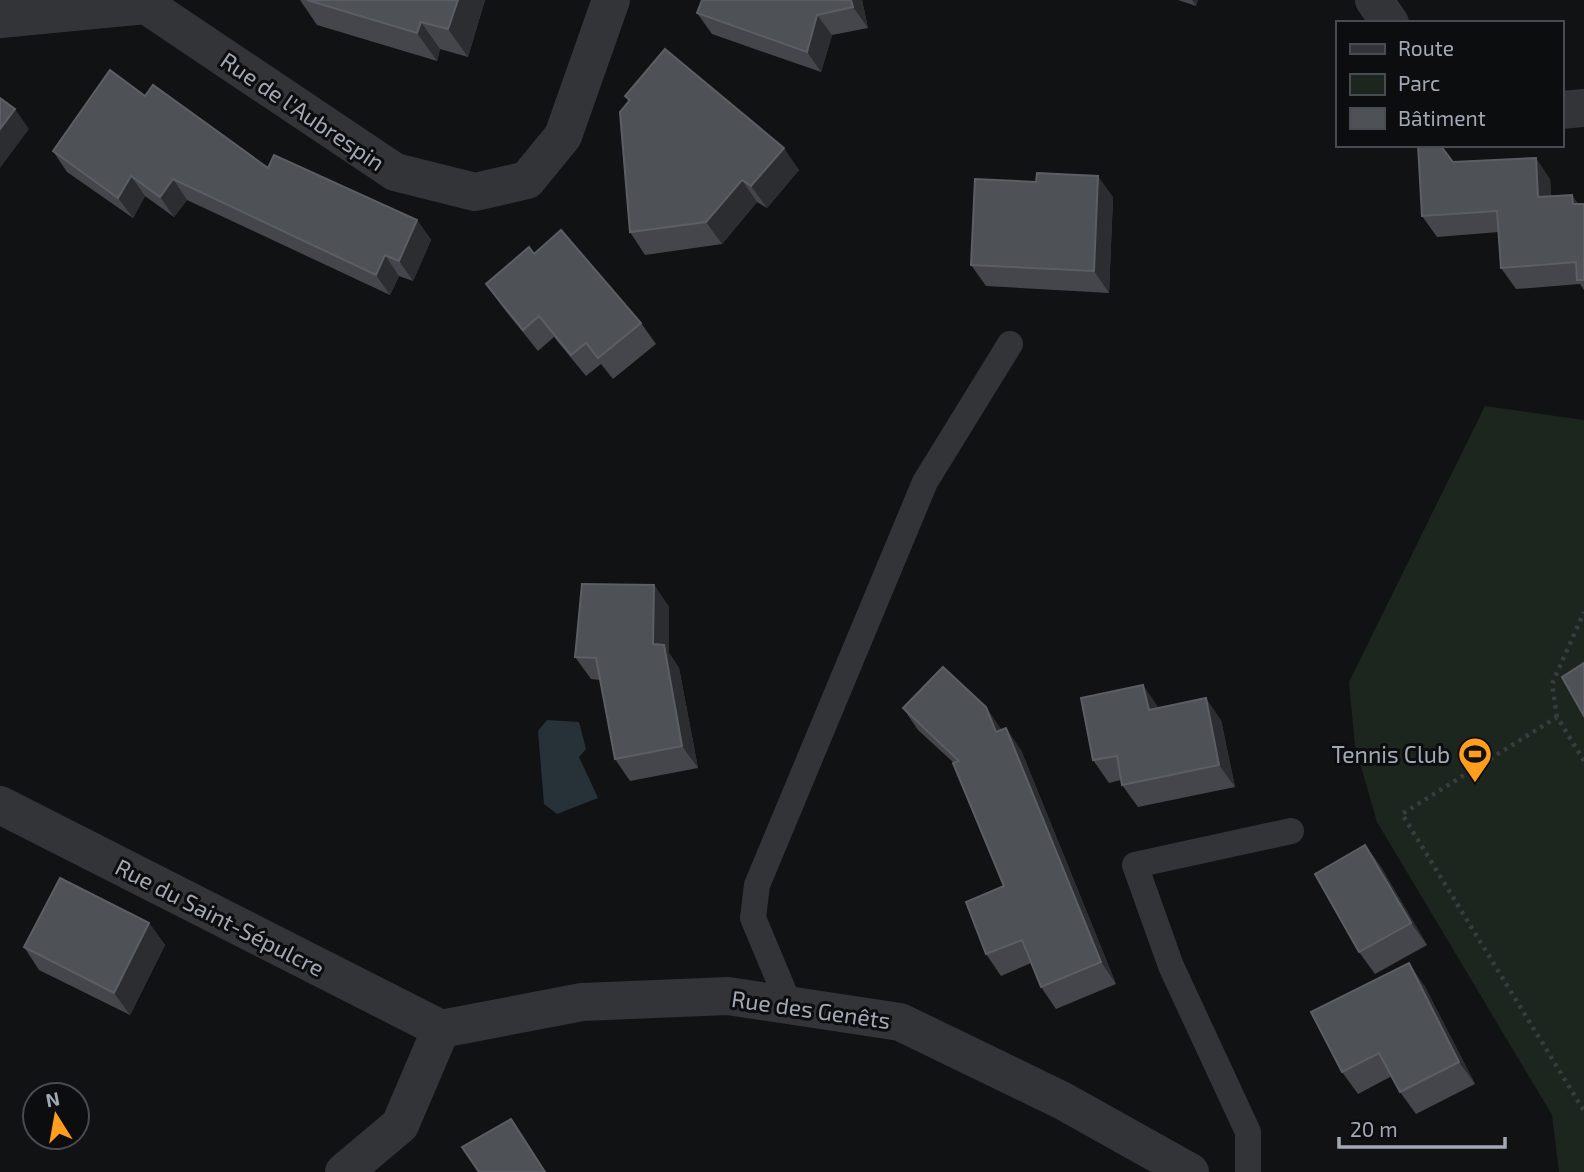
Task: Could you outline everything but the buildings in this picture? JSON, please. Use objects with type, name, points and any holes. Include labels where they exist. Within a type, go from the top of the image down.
[{"type":"street","name":"Rue de l'Aubrespin","points":[[145,3],[395,172],[475,192],[527,180],[563,136],[611,0]]},
{"type":"street","points":[[1374,0],[1390,21]]},
{"type":"street","points":[[0,19],[145,3]]},
{"type":"street","points":[[1563,110],[1584,108]]},
{"type":"street","name":"Rue du Saint-Sépulcre","points":[[0,805],[440,1029]]},
{"type":"street","name":"Rue des Genêts","points":[[440,1029],[582,1002],[728,996],[900,1022],[1063,1101],[1190,1172]]},
{"type":"street","points":[[344,1172],[400,1125],[440,1029]]},
{"type":"lane","points":[[789,1004],[753,918],[757,885],[925,482],[1010,344]]},
{"type":"lane","points":[[1248,1172],[1248,1132],[1171,966],[1135,864],[1291,831]]},
{"type":"path","points":[[1584,611],[1552,684],[1557,717],[1584,761]]},
{"type":"path","points":[[1557,717],[1402,814],[1584,1111]]},
{"type":"green space","name":"Tennis Club","points":[[1485,406],[1584,420],[1584,1172],[1559,1172],[1552,1115],[1377,822],[1355,746],[1349,682]]},
{"type":"shaded area","points":[[547,720],[579,722],[586,749],[579,757],[598,798],[557,814],[544,804],[538,731]]},
{"type":"place","name":"Tennis Club","points":[[1475,784]]}]
